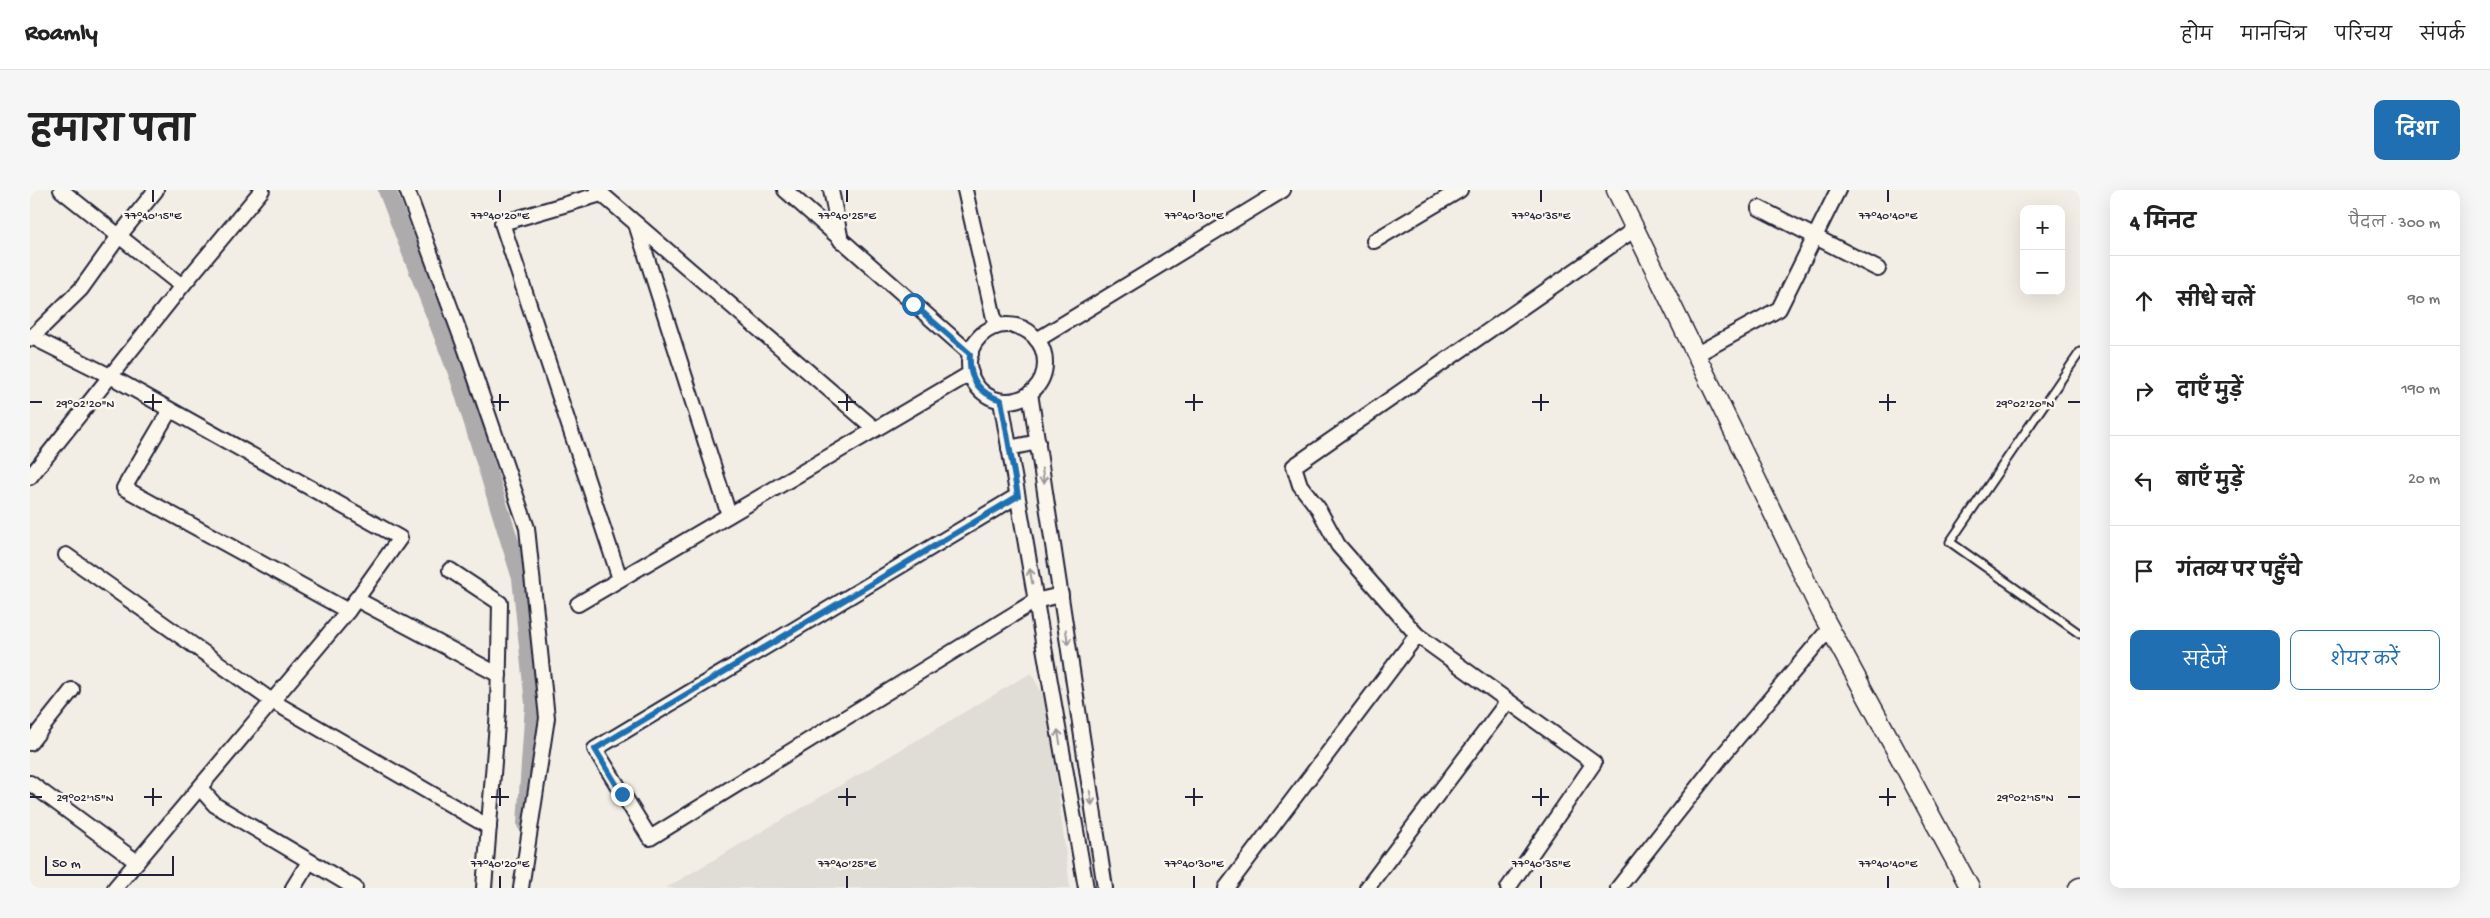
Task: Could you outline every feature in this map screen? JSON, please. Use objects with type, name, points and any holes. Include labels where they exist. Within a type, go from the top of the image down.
[{"type":"street","points":[[115,888],[352,605],[400,538],[110,376],[30,337],[81,289],[119,236],[156,190]]},
{"type":"street","points":[[30,477],[182,286],[262,190]]},
{"type":"street","points":[[407,190],[466,350],[527,528],[547,718],[521,888]]},
{"type":"street","points":[[785,190],[970,354]]},
{"type":"street","points":[[831,190],[841,241]]},
{"type":"street","points":[[965,190],[996,327]]},
{"type":"street","points":[[1038,340],[1283,190]]},
{"type":"street","points":[[1374,241],[1460,190]]},
{"type":"street","points":[[1616,190],[1830,628],[1970,888]]},
{"type":"street","points":[[1697,354],[1778,309],[1838,190]]},
{"type":"street","points":[[620,579],[502,223],[599,192],[875,429]]},
{"type":"street","points":[[69,193],[182,286]]},
{"type":"street","points":[[1758,208],[1878,269]]},
{"type":"street","points":[[636,224],[729,515]]},
{"type":"street","points":[[1508,888],[1594,763],[1417,635],[1338,545],[1318,508],[1300,485],[1294,466],[1635,229]]},
{"type":"street","points":[[1007,325],[1019,327],[1029,332],[1038,340],[1046,362],[1044,374],[1039,385],[1030,393],[1011,401],[989,396],[979,389],[971,373],[970,354],[980,337],[996,327],[1007,325]]},
{"type":"street","points":[[578,604],[971,373]]},
{"type":"street","points":[[1030,393],[1105,888]]},
{"type":"street","points":[[1001,400],[1086,888]]},
{"type":"street","points":[[170,410],[124,488],[352,605],[499,674]]},
{"type":"street","points":[[1009,448],[1038,442]]},
{"type":"street","points":[[1018,496],[595,749],[650,838],[1036,601],[1061,596]]},
{"type":"street","points":[[66,555],[272,701],[489,826]]},
{"type":"street","points":[[450,570],[500,603],[499,674],[484,888]]},
{"type":"street","points":[[1618,888],[1722,756],[1830,628]]},
{"type":"street","points":[[1226,888],[1417,635]]},
{"type":"street","points":[[1048,675],[1072,672]]},
{"type":"street","points":[[30,743],[72,690]]},
{"type":"street","points":[[1367,888],[1508,701]]},
{"type":"street","points":[[1065,768],[1086,764]]},
{"type":"street","points":[[30,782],[137,862]]},
{"type":"street","points":[[200,788],[215,805],[355,888]]},
{"type":"street","points":[[294,888],[309,862]]},
{"type":"lane","points":[[2080,352],[1950,542],[2080,634]]},
{"type":"shaded area","points":[[1031,673],[1047,702],[1070,888],[666,888]]},
{"type":"waterway","points":[[387,190],[459,378],[521,578],[534,704],[526,824]]},
{"type":"route","points":[[622,794],[595,749],[1018,496],[1001,400],[989,396],[979,389],[972,378],[969,366],[970,354],[913,304]]}]
